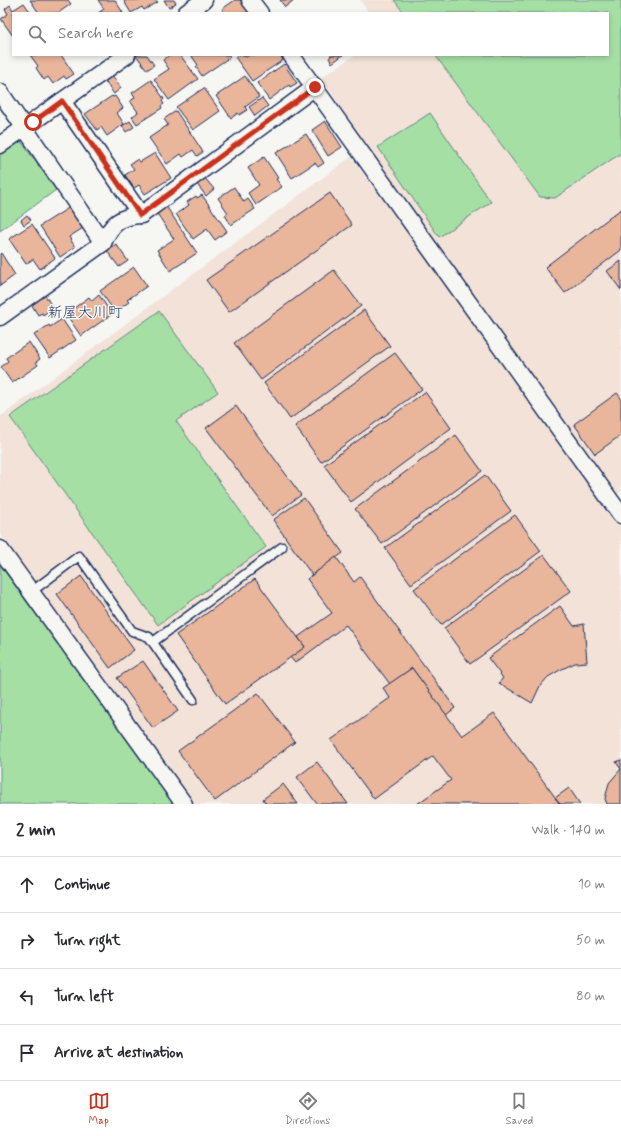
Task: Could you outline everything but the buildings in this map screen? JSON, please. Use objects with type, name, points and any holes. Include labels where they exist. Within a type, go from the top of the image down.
[{"type":"street","points":[[187,12],[204,0]]},
{"type":"street","points":[[250,0],[259,12]]},
{"type":"street","points":[[0,145],[126,56]]},
{"type":"street","points":[[292,56],[615,496],[621,514]]},
{"type":"street","points":[[0,317],[103,243],[107,233],[117,221],[130,216],[140,215],[315,87]]},
{"type":"street","points":[[0,92],[103,243]]},
{"type":"street","points":[[62,101],[140,215]]},
{"type":"street","points":[[0,549],[184,804]]},
{"type":"lane","points":[[153,642],[282,547]]},
{"type":"lane","points":[[31,592],[79,556],[132,630],[149,637],[153,642],[193,700]]},
{"type":"shaded area","points":[[360,0],[621,0],[621,492],[610,499],[321,78],[354,56],[609,56],[609,12],[368,12]]},
{"type":"shaded area","points":[[351,157],[621,520],[621,804],[194,804],[0,533],[0,417]]},
{"type":"green space","points":[[394,0],[621,0],[621,153],[555,198],[540,197],[436,56],[609,56],[609,12],[403,12]]},
{"type":"green space","points":[[430,113],[491,202],[439,237],[378,147]]},
{"type":"green space","points":[[20,140],[56,190],[0,231],[0,154]]},
{"type":"green space","points":[[159,311],[218,392],[176,421],[266,547],[158,625],[10,417]]},
{"type":"green space","points":[[0,565],[174,804],[0,804]]},
{"type":"district","name":"新屋大川町","points":[[85,312]]},
{"type":"route","points":[[33,122],[62,101],[140,215],[315,87]]}]
